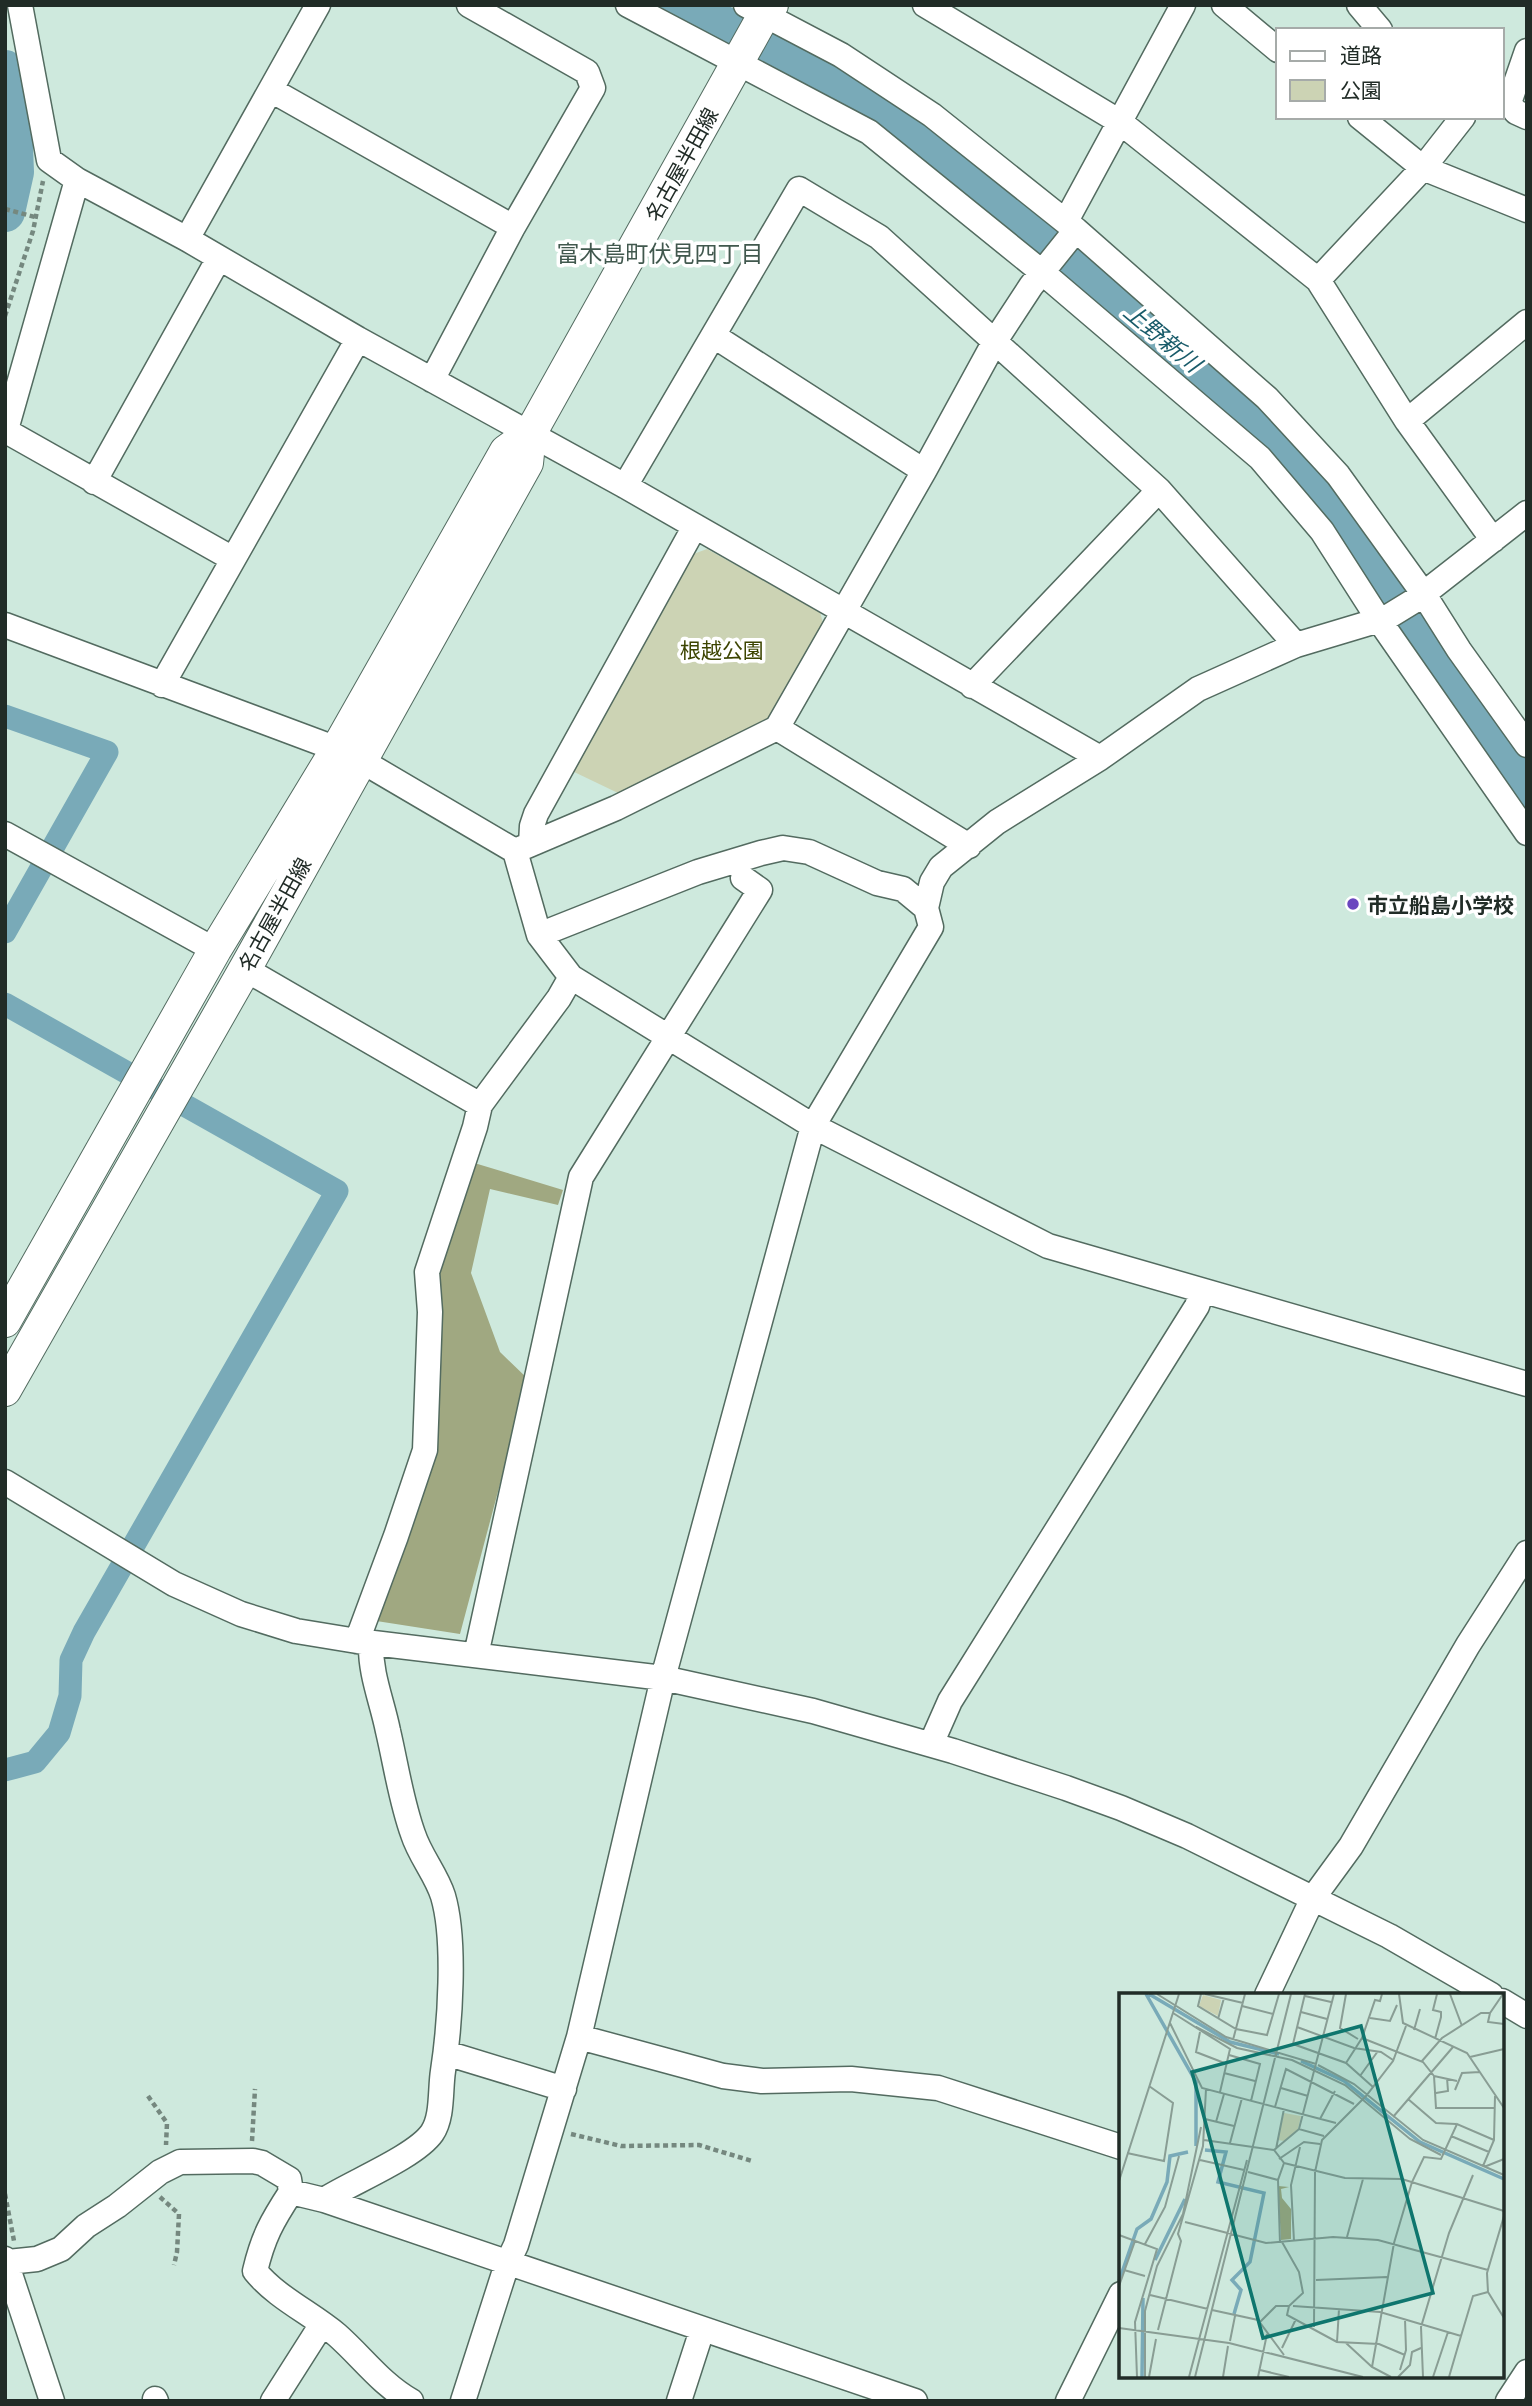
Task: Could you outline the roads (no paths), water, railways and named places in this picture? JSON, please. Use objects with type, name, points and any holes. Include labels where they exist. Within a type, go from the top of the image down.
[{"type":"main road","name":"名古屋半田線","points":[[5,1390],[245,968],[348,755],[506,451],[530,434],[740,59],[761,12]]},
{"type":"main road","name":"名古屋半田線","points":[[5,1321],[215,950],[348,755]]},
{"type":"street","points":[[20,5],[49,160],[77,180],[187,239],[358,339],[625,486],[1100,758]]},
{"type":"street","points":[[432,380],[513,227],[593,88],[587,72],[468,5]]},
{"type":"street","points":[[628,5],[740,59],[869,132],[1043,273],[1260,458],[1322,531],[1527,833]]},
{"type":"street","points":[[925,5],[1120,122],[1318,280],[1407,421],[1493,540]]},
{"type":"street","points":[[523,847],[616,808],[777,728],[995,341],[1070,230],[1120,122],[1183,5]]},
{"type":"street","points":[[1224,5],[1276,48]]},
{"type":"street","points":[[1359,5],[1378,28]]},
{"type":"street","points":[[187,239],[271,90],[312,8]]},
{"type":"street","points":[[761,12],[841,55],[933,115],[1267,398],[1338,475],[1420,596],[1527,745]]},
{"type":"street","points":[[1513,108],[1527,51]]},
{"type":"street","points":[[271,90],[513,227]]},
{"type":"street","points":[[1362,119],[1423,168],[1527,210]]},
{"type":"street","points":[[1318,280],[1423,168],[1461,119]]},
{"type":"street","points":[[77,180],[5,432],[233,559]]},
{"type":"street","points":[[625,486],[799,190],[879,237],[1159,491],[1296,645]]},
{"type":"street","points":[[94,481],[219,258]]},
{"type":"street","points":[[1407,421],[1527,322]]},
{"type":"street","points":[[714,336],[924,471]]},
{"type":"street","points":[[162,685],[358,339]]},
{"type":"street","points":[[972,686],[1159,491]]},
{"type":"street","points":[[464,2401],[507,2264],[516,2245],[579,2037],[663,1678],[813,1126],[931,927],[926,908],[932,882],[941,867],[997,822],[1100,758],[1198,689],[1296,645],[1383,619],[1420,596],[1527,513]]},
{"type":"street","points":[[695,526],[536,814],[523,847],[539,935],[571,977],[813,1126],[1048,1246],[1527,1384]]},
{"type":"street","points":[[5,625],[348,755],[523,847]]},
{"type":"street","points":[[777,728],[969,846]]},
{"type":"street","points":[[5,834],[215,950]]},
{"type":"street","points":[[539,935],[698,872],[783,848],[809,852],[877,883],[903,889],[926,908]]},
{"type":"street","points":[[476,1655],[581,1177],[761,890],[743,878]]},
{"type":"street","points":[[245,968],[480,1105]]},
{"type":"street","points":[[324,2200],[418,2148],[433,2132],[438,2120],[446,2053],[450,1928],[434,1874],[413,1836],[382,1704],[364,1642],[425,1450],[430,1312],[427,1272],[475,1128],[480,1105],[559,998],[571,977]]},
{"type":"street","points":[[931,1744],[950,1701],[1197,1306],[1202,1291]]},
{"type":"street","points":[[5,1482],[174,1584],[240,1614],[296,1631],[364,1642],[663,1678],[813,1711],[931,1744],[1121,1808],[1187,1836],[1389,1936],[1488,1993]]},
{"type":"street","points":[[1268,1993],[1313,1898],[1352,1846],[1468,1645],[1527,1553]]},
{"type":"street","points":[[1504,2002],[1527,2016]]},
{"type":"street","points":[[579,2037],[723,2076],[762,2081],[851,2079],[938,2088],[1119,2146]]},
{"type":"street","points":[[446,2053],[564,2089]]},
{"type":"street","points":[[45,2395],[10,2260],[37,2259],[61,2249],[86,2226],[169,2166],[180,2162],[253,2161],[262,2163],[289,2179],[291,2192],[270,2224],[255,2271],[271,2287],[336,2335],[388,2386],[411,2401]]},
{"type":"street","points":[[291,2192],[324,2200],[915,2401]]},
{"type":"street","points":[[1068,2401],[1119,2298]]},
{"type":"street","points":[[272,2401],[322,2324]]},
{"type":"street","points":[[679,2401],[702,2330]]},
{"type":"street","points":[[1508,2401],[1527,2372]]},
{"type":"waterway","name":"上野新川","points":[[681,5],[857,95],[959,168],[1129,306],[1263,420],[1311,479],[1527,793]]},
{"type":"waterway","points":[[5,70],[11,98],[14,172],[5,212]]},
{"type":"waterway","points":[[5,716],[107,752],[5,932]]},
{"type":"waterway","points":[[5,1004],[337,1191],[84,1632],[71,1660],[70,1696],[59,1733],[35,1762],[5,1770]]},
{"type":"place","name":"市立船島小学校","points":[[1353,904]]},
{"type":"district","name":"富木島町伏見四丁目","points":[[660,253]]},
{"type":"park label","name":"根越公園","points":[[722,649]]}]
